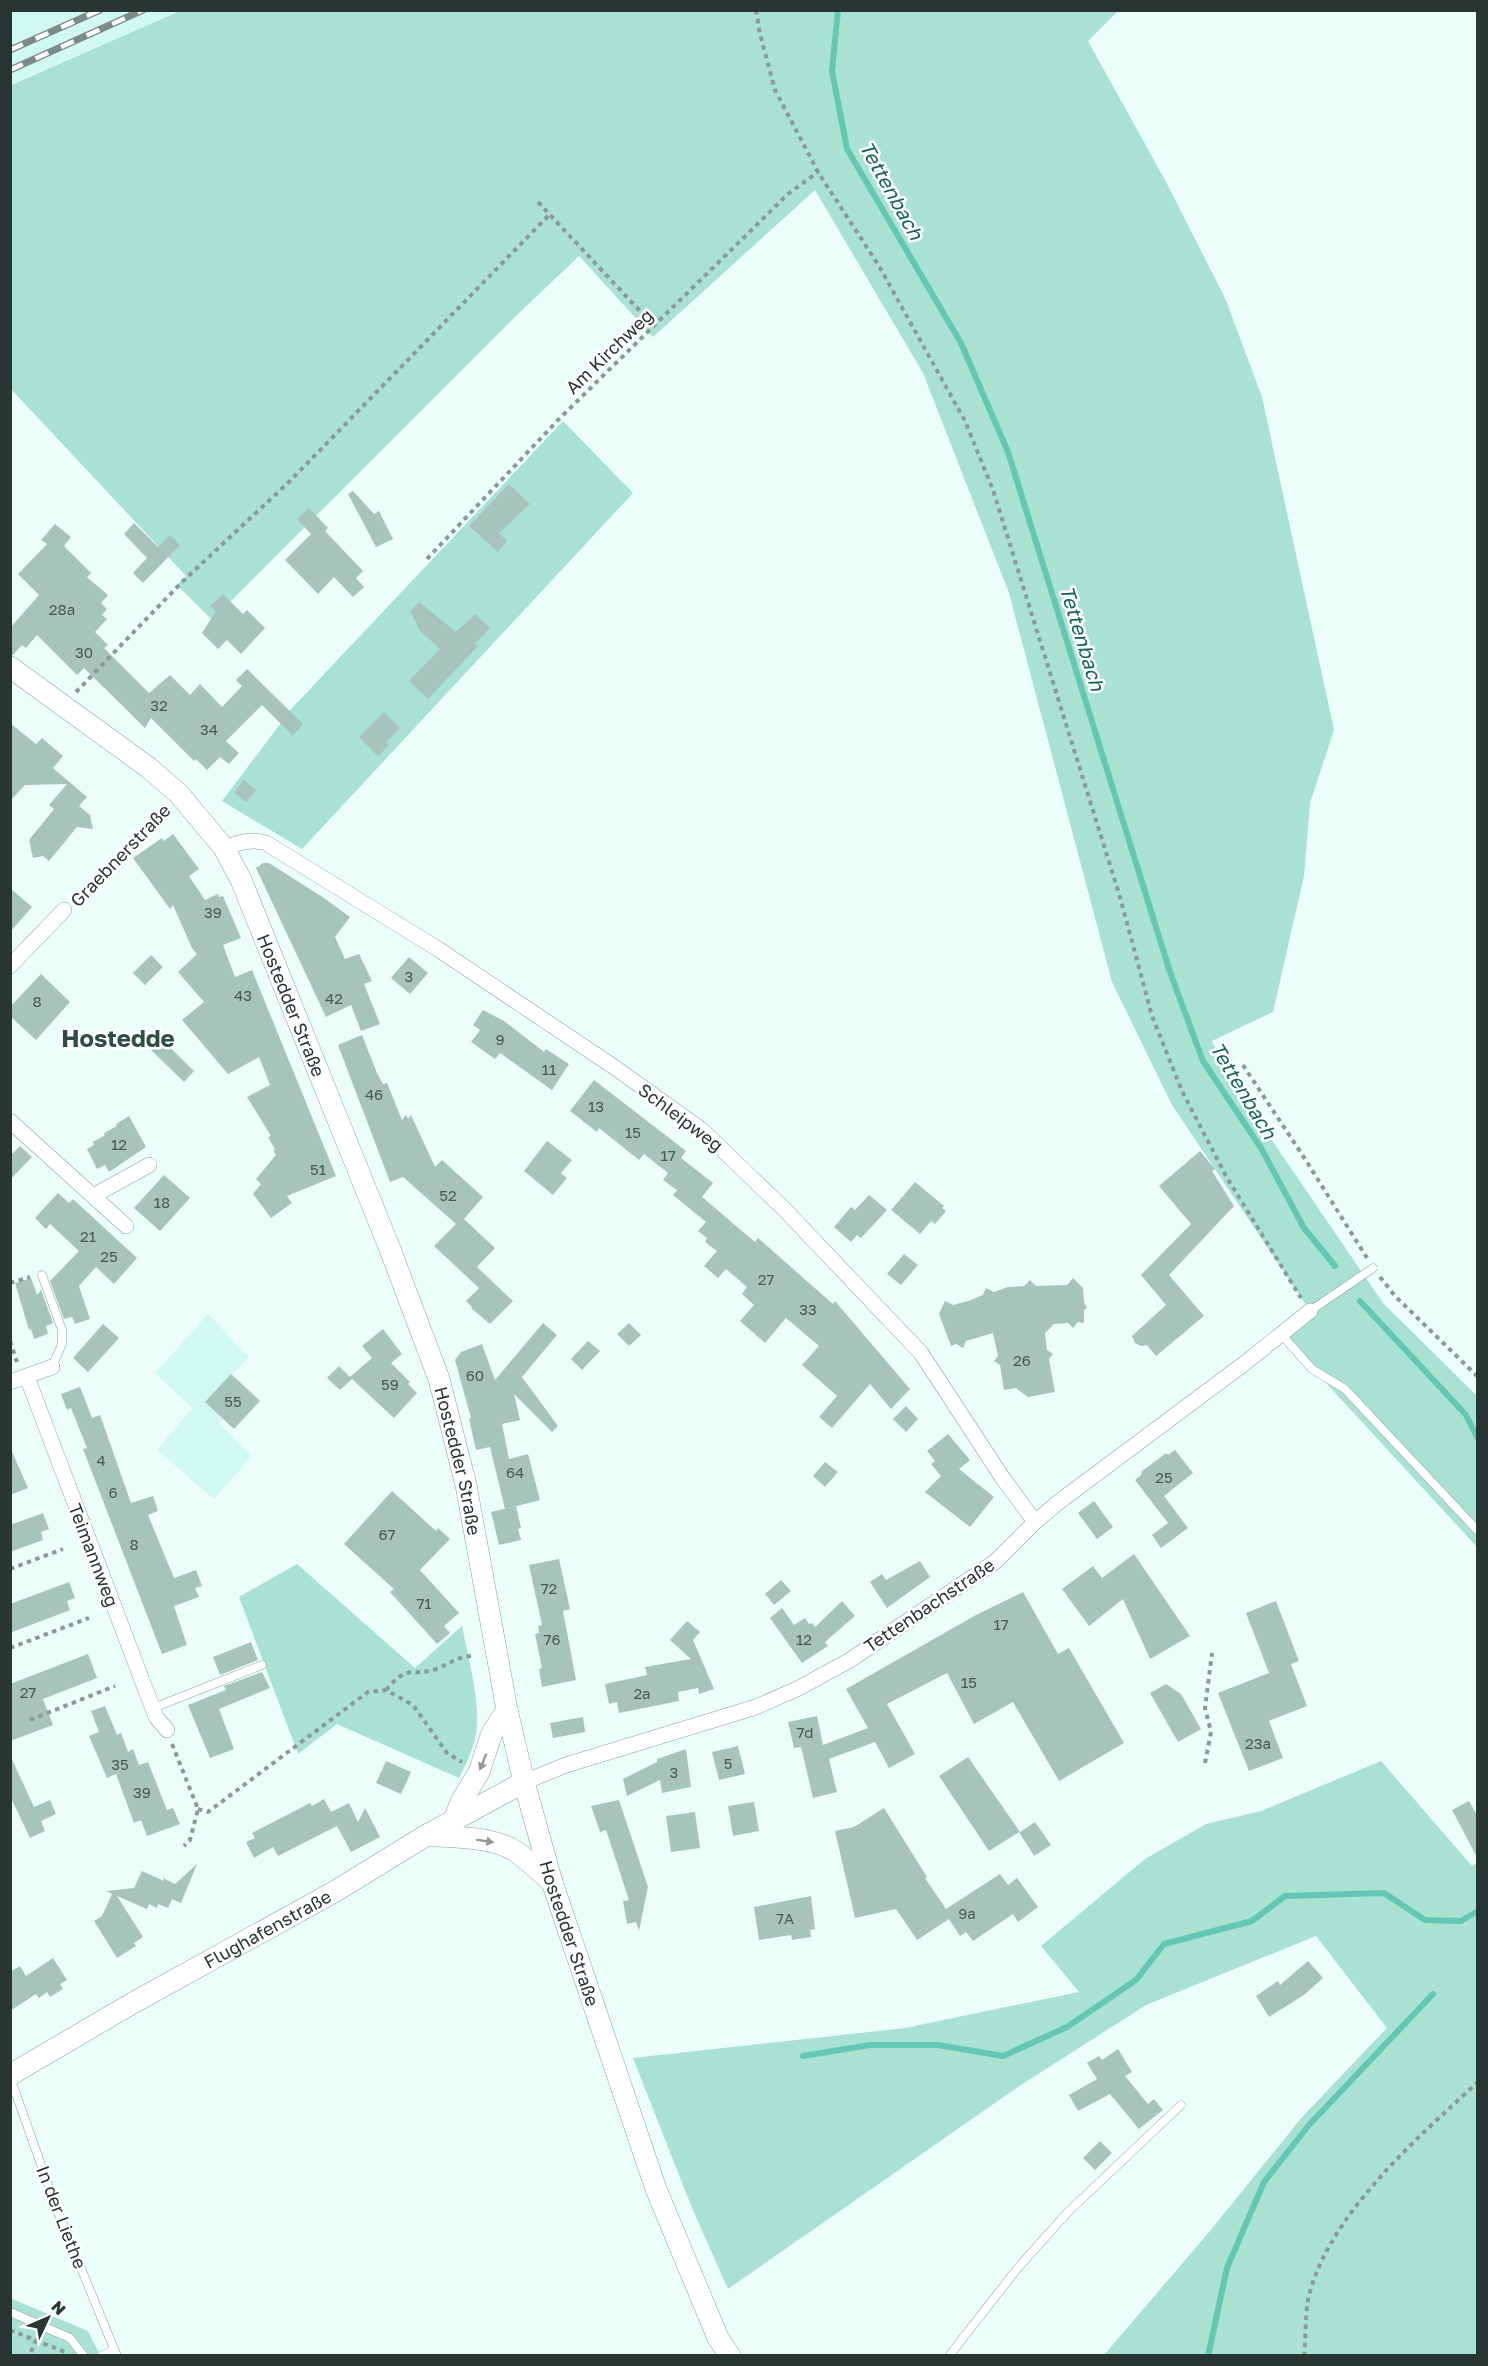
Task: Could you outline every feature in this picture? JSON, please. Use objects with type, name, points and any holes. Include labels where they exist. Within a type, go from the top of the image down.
[{"type":"main road","name":"Hostedder Straße","points":[[10,667],[149,768],[178,793],[224,848],[241,880],[268,943],[390,1249],[439,1379],[466,1485],[507,1710],[552,1882],[656,2189],[718,2338],[730,2355]]},
{"type":"main road","points":[[454,1820],[461,1802],[479,1772],[492,1733],[507,1710]]},
{"type":"main road","name":"Flughafenstraße","points":[[10,2076],[131,2004],[334,1892],[427,1835],[524,1782]]},
{"type":"main road","points":[[427,1835],[492,1842],[505,1846],[517,1852],[552,1882]]},
{"type":"street","name":"Schleipweg","points":[[224,848],[257,840],[266,843],[438,949],[617,1069],[702,1130],[785,1210],[921,1353],[1002,1477],[1035,1522]]},
{"type":"street","name":"Graebnerstraße","points":[[10,966],[64,910]]},
{"type":"street","points":[[10,1121],[126,1226]]},
{"type":"street","points":[[93,1196],[149,1165]]},
{"type":"street","name":"Tettenbachstraße","points":[[524,1782],[566,1765],[756,1707],[799,1688],[850,1660],[995,1562],[1035,1522],[1310,1311]]},
{"type":"street","points":[[10,1382],[52,1367]]},
{"type":"street","name":"Teimannweg","points":[[27,1377],[156,1717],[169,1736]]},
{"type":"lane","points":[[1310,1311],[1373,1268]]},
{"type":"lane","points":[[42,1275],[62,1330],[62,1344],[52,1367]]},
{"type":"lane","points":[[1281,1334],[1312,1369],[1345,1389],[1478,1531]]},
{"type":"lane","points":[[153,1708],[262,1665]]},
{"type":"lane","name":"In der Liethe","points":[[10,2076],[56,2207],[115,2353]]},
{"type":"lane","points":[[949,2355],[1017,2269],[1067,2213],[1181,2105]]},
{"type":"lane","points":[[10,2312],[70,2338],[84,2355]]},
{"type":"lane","points":[[101,2355],[115,2353]]},
{"type":"path","points":[[756,10],[760,34],[776,90],[818,172],[879,266],[965,421],[993,490],[1120,897],[1152,1016],[1182,1091],[1226,1176],[1280,1267],[1310,1311]]},
{"type":"path","name":"Am Kirchweg","points":[[427,559],[559,418],[788,194],[818,172]]},
{"type":"path","points":[[538,202],[654,326]]},
{"type":"path","points":[[64,706],[182,582],[289,482],[550,214]]},
{"type":"path","name":"Graebnerstraße","points":[[64,910],[72,910],[178,793]]},
{"type":"path","points":[[1243,1065],[1373,1268],[1395,1296],[1478,1377]]},
{"type":"path","points":[[10,1283],[42,1275]]},
{"type":"path","points":[[10,1341],[17,1363]]},
{"type":"path","points":[[10,1569],[63,1549]]},
{"type":"path","points":[[10,1648],[89,1618]]},
{"type":"path","points":[[1205,1763],[1211,1732],[1205,1708],[1212,1653]]},
{"type":"path","points":[[386,1690],[396,1678],[407,1671],[432,1670],[451,1660],[471,1656]]},
{"type":"path","points":[[30,1720],[115,1686]]},
{"type":"path","points":[[198,1809],[208,1812],[368,1692],[386,1690],[413,1705],[447,1753],[471,1767]]},
{"type":"path","points":[[169,1736],[198,1809],[190,1840],[184,1846]]},
{"type":"path","points":[[1304,2355],[1308,2301],[1325,2252],[1365,2194],[1436,2120],[1478,2082]]},
{"type":"path","points":[[31,2352],[36,2340]]},
{"type":"shaded area","points":[[11,10],[180,10],[180,11],[11,84]]},
{"type":"shaded area","points":[[180,11],[1118,11],[1088,41],[1165,180],[1225,298],[1262,397],[1334,730],[1310,803],[1304,876],[1273,1012],[1212,1041],[1228,1076],[1383,1303],[1477,1396],[1477,1547],[1281,1334],[1310,1311],[1172,1105],[1112,982],[1009,593],[923,373],[815,190],[653,337],[579,256],[212,620],[177,585],[186,576],[11,389],[11,85]]},
{"type":"shaded area","points":[[563,421],[633,493],[302,849],[222,801],[293,707]]},
{"type":"shaded area","points":[[208,1314],[249,1357],[232,1374],[260,1401],[234,1429],[223,1419],[219,1423],[252,1456],[214,1499],[157,1450],[192,1408],[155,1373]]},
{"type":"shaded area","points":[[297,1564],[415,1668],[462,1626],[473,1680],[477,1722],[473,1746],[459,1778],[337,1724],[298,1754],[239,1597]]},
{"type":"shaded area","points":[[1381,1761],[1472,1866],[1477,1862],[1477,2355],[1104,2355],[1210,2231],[1303,2116],[1387,2028],[1316,1936],[1146,2005],[1015,2089],[728,2289],[692,2208],[633,2058],[905,2028],[1079,1992],[1041,1946],[1145,1859],[1206,1824],[1261,1811]]},
{"type":"shaded area","points":[[10,2298],[88,2331],[100,2355],[11,2355]]},
{"type":"building","points":[[509,484],[530,504],[499,533],[507,541],[498,552],[469,526]]},
{"type":"building","points":[[353,491],[374,514],[379,511],[393,539],[376,547],[348,494]]},
{"type":"building","points":[[309,508],[328,528],[325,531],[363,571],[356,578],[364,587],[353,597],[334,577],[318,594],[285,560],[311,534],[297,519]]},
{"type":"building","points":[[134,523],[158,547],[170,535],[180,545],[143,583],[133,573],[147,558],[124,534]]},
{"type":"building","points":[[55,524],[71,537],[64,546],[91,573],[87,577],[108,595],[101,603],[107,609],[102,615],[107,619],[95,632],[108,645],[104,648],[149,693],[170,675],[190,695],[200,684],[222,707],[242,686],[236,680],[247,669],[303,724],[293,736],[262,705],[226,741],[239,753],[229,764],[220,757],[207,770],[196,759],[194,761],[151,718],[145,728],[84,668],[77,675],[37,635],[26,648],[22,645],[13,655],[10,654],[10,628],[39,595],[18,574],[47,544],[41,540]]},
{"type":"building","points":[[223,594],[243,614],[247,610],[265,628],[241,654],[227,640],[218,649],[202,633],[216,611],[210,606]]},
{"type":"building","points":[[419,602],[456,632],[475,614],[490,628],[475,644],[478,646],[428,699],[409,681],[440,649],[420,631],[410,611]]},
{"type":"building","points":[[384,712],[400,728],[386,742],[389,745],[378,756],[359,737]]},
{"type":"building","points":[[10,723],[36,744],[42,738],[63,756],[53,768],[87,797],[79,806],[90,815],[93,829],[77,827],[49,861],[43,856],[33,858],[29,840],[54,809],[49,805],[67,784],[25,785],[10,801]]},
{"type":"building","points":[[244,780],[256,790],[246,802],[234,792]]},
{"type":"building","points":[[173,834],[199,869],[189,876],[205,900],[218,894],[219,897],[223,896],[241,938],[223,945],[235,977],[252,970],[336,1176],[287,1196],[292,1203],[271,1218],[253,1194],[261,1184],[256,1179],[276,1155],[273,1150],[275,1149],[268,1137],[271,1136],[247,1097],[270,1085],[259,1057],[228,1074],[182,1020],[204,1002],[178,972],[197,954],[192,948],[173,905],[170,909],[133,858],[162,838],[164,841]]},
{"type":"building","points":[[263,863],[269,863],[350,917],[335,937],[345,959],[359,954],[372,981],[364,984],[380,1024],[361,1031],[351,1005],[326,1017],[256,868]]},
{"type":"building","points":[[10,888],[32,907],[10,932]]},
{"type":"building","points":[[151,955],[163,967],[145,985],[133,973]]},
{"type":"building","points":[[409,957],[428,973],[410,994],[391,978]]},
{"type":"building","points":[[41,974],[70,1002],[36,1040],[10,1016],[10,1007]]},
{"type":"building","points":[[483,1010],[504,1021],[544,1052],[546,1049],[569,1064],[552,1090],[500,1053],[495,1059],[471,1042],[480,1030],[473,1025]]},
{"type":"building","points":[[155,1033],[194,1071],[184,1082],[145,1044]]},
{"type":"building","points":[[362,1035],[377,1073],[383,1084],[387,1083],[402,1120],[406,1115],[408,1119],[411,1115],[435,1167],[442,1160],[483,1197],[464,1219],[495,1248],[477,1267],[513,1301],[490,1324],[466,1301],[479,1288],[434,1246],[456,1224],[403,1177],[390,1182],[338,1045]]},
{"type":"building","points":[[594,1080],[686,1151],[681,1158],[713,1183],[702,1197],[755,1242],[758,1238],[833,1304],[835,1301],[910,1389],[891,1409],[870,1384],[832,1428],[819,1417],[837,1396],[802,1365],[819,1346],[786,1318],[765,1343],[740,1321],[754,1305],[742,1294],[747,1287],[726,1269],[718,1278],[704,1266],[717,1251],[705,1242],[707,1238],[698,1231],[706,1222],[673,1195],[677,1190],[663,1180],[668,1173],[644,1154],[639,1160],[599,1128],[597,1132],[570,1111]]},
{"type":"building","points":[[129,1116],[146,1147],[109,1172],[105,1165],[97,1169],[87,1149],[94,1145],[93,1142],[105,1135],[104,1133]]},
{"type":"building","points":[[547,1141],[572,1160],[561,1173],[567,1178],[553,1195],[524,1171]]},
{"type":"building","points":[[20,1146],[32,1157],[10,1180],[10,1156]]},
{"type":"building","points":[[1200,1151],[1215,1169],[1212,1171],[1234,1206],[1169,1275],[1204,1316],[1156,1356],[1147,1345],[1141,1346],[1135,1343],[1132,1336],[1166,1305],[1141,1275],[1191,1224],[1159,1186]]},
{"type":"building","points":[[164,1175],[190,1198],[160,1231],[134,1208]]},
{"type":"building","points":[[915,1182],[944,1206],[942,1208],[946,1211],[935,1224],[931,1221],[920,1234],[891,1210]]},
{"type":"building","points":[[58,1193],[69,1203],[73,1199],[137,1258],[114,1284],[96,1267],[79,1286],[90,1319],[75,1324],[72,1317],[64,1319],[50,1281],[79,1251],[50,1224],[46,1229],[35,1218]]},
{"type":"building","points":[[869,1195],[887,1210],[861,1238],[857,1235],[851,1242],[834,1227],[851,1207],[855,1210]]},
{"type":"building","points":[[904,1254],[918,1265],[901,1285],[887,1274]]},
{"type":"building","points":[[31,1278],[37,1295],[41,1290],[53,1323],[46,1326],[48,1334],[34,1339],[31,1329],[29,1330],[15,1283]]},
{"type":"building","points":[[1073,1278],[1083,1288],[1087,1308],[1084,1310],[1084,1323],[1078,1322],[1073,1328],[1068,1323],[1054,1324],[1045,1333],[1047,1350],[1053,1354],[1049,1359],[1055,1392],[1028,1397],[1016,1388],[1004,1390],[1000,1365],[994,1361],[998,1356],[993,1333],[966,1341],[963,1348],[956,1344],[951,1346],[939,1314],[945,1301],[953,1305],[983,1295],[986,1288],[994,1292],[1008,1287],[1024,1286],[1030,1280],[1036,1286],[1067,1285]]},
{"type":"building","points":[[543,1323],[557,1335],[522,1377],[558,1426],[552,1432],[514,1394],[520,1420],[502,1424],[509,1459],[528,1454],[540,1500],[505,1509],[490,1447],[476,1450],[469,1419],[471,1418],[455,1360],[461,1352],[482,1344],[495,1380]]},
{"type":"building","points":[[629,1323],[641,1335],[629,1346],[617,1334]]},
{"type":"building","points":[[103,1324],[119,1338],[88,1372],[73,1358]]},
{"type":"building","points":[[383,1329],[402,1354],[391,1363],[410,1382],[408,1384],[417,1393],[394,1418],[352,1379],[340,1390],[327,1378],[339,1366],[350,1377],[372,1358],[362,1346]]},
{"type":"building","points":[[588,1341],[600,1351],[582,1370],[571,1359]]},
{"type":"building","points":[[231,1374],[260,1401],[234,1429],[205,1402]]},
{"type":"building","points":[[80,1387],[92,1418],[100,1415],[131,1503],[153,1496],[158,1511],[148,1515],[174,1578],[196,1570],[202,1586],[195,1588],[199,1597],[174,1606],[187,1645],[162,1654],[83,1449],[87,1448],[71,1408],[67,1410],[61,1394]]},
{"type":"building","points":[[906,1406],[918,1419],[906,1432],[893,1419]]},
{"type":"building","points":[[948,1434],[970,1460],[959,1469],[994,1497],[970,1527],[925,1492],[941,1476],[931,1464],[935,1461],[927,1451]]},
{"type":"building","points":[[10,1447],[28,1488],[10,1495]]},
{"type":"building","points":[[1175,1450],[1193,1473],[1164,1496],[1188,1528],[1161,1548],[1152,1535],[1168,1523],[1135,1480],[1142,1474],[1141,1472],[1166,1453],[1168,1455]]},
{"type":"building","points":[[825,1462],[838,1472],[825,1487],[813,1476]]},
{"type":"building","points":[[392,1491],[436,1531],[438,1528],[450,1539],[420,1570],[459,1613],[444,1626],[450,1633],[437,1644],[390,1592],[394,1589],[344,1544]]},
{"type":"building","points":[[1094,1501],[1113,1527],[1097,1539],[1078,1513]]},
{"type":"building","points":[[516,1506],[521,1540],[499,1545],[491,1512]]},
{"type":"building","points":[[43,1513],[49,1529],[41,1532],[43,1540],[10,1552],[10,1525]]},
{"type":"building","points":[[1134,1554],[1190,1636],[1150,1659],[1123,1599],[1089,1626],[1062,1589],[1093,1566],[1102,1578]]},
{"type":"building","points":[[559,1559],[570,1609],[563,1611],[576,1680],[542,1687],[539,1669],[542,1668],[535,1634],[539,1633],[538,1626],[542,1625],[529,1565]]},
{"type":"building","points":[[920,1561],[930,1577],[887,1608],[870,1582],[882,1574],[886,1580]]},
{"type":"building","points":[[781,1580],[791,1591],[774,1605],[765,1594]]},
{"type":"building","points":[[69,1582],[75,1598],[67,1601],[70,1610],[10,1633],[10,1604]]},
{"type":"building","points":[[1023,1592],[1058,1654],[1069,1648],[1124,1743],[1059,1781],[1013,1702],[974,1724],[947,1673],[887,1704],[915,1754],[889,1768],[875,1742],[829,1759],[837,1792],[813,1798],[801,1747],[794,1748],[788,1722],[817,1716],[823,1745],[868,1728],[846,1689],[976,1615]]},
{"type":"building","points":[[842,1601],[855,1616],[825,1642],[828,1646],[802,1663],[770,1618],[782,1608],[794,1625],[805,1618],[815,1627]]},
{"type":"building","points":[[1276,1601],[1299,1661],[1291,1664],[1307,1706],[1269,1721],[1283,1758],[1249,1771],[1218,1693],[1269,1673],[1246,1613]]},
{"type":"building","points":[[687,1621],[700,1632],[693,1640],[714,1689],[699,1694],[698,1688],[678,1692],[679,1701],[619,1713],[617,1702],[609,1704],[605,1684],[647,1675],[645,1667],[691,1659],[670,1640]]},
{"type":"building","points":[[251,1642],[258,1660],[220,1675],[213,1657]]},
{"type":"building","points":[[88,1654],[97,1678],[43,1699],[53,1725],[10,1741],[10,1684]]},
{"type":"building","points":[[262,1672],[270,1688],[219,1709],[234,1749],[210,1758],[188,1705],[226,1690],[224,1686]]},
{"type":"building","points":[[1166,1684],[1181,1694],[1201,1729],[1178,1742],[1150,1693]]},
{"type":"building","points":[[105,1706],[117,1735],[121,1733],[128,1752],[133,1749],[139,1765],[148,1762],[167,1810],[173,1808],[180,1824],[147,1836],[141,1820],[134,1823],[116,1774],[107,1778],[89,1736],[99,1732],[91,1711]]},
{"type":"building","points":[[583,1717],[585,1732],[553,1738],[550,1723]]},
{"type":"building","points":[[738,1746],[745,1774],[719,1780],[712,1752]]},
{"type":"building","points":[[686,1749],[691,1787],[662,1793],[660,1780],[627,1796],[623,1779],[657,1762],[657,1759]]},
{"type":"building","points":[[10,1755],[34,1807],[50,1800],[56,1814],[41,1821],[45,1831],[30,1838],[10,1796]]},
{"type":"building","points":[[968,1757],[1020,1832],[1035,1822],[1051,1845],[1034,1856],[1019,1832],[989,1851],[939,1776]]},
{"type":"building","points":[[386,1761],[411,1772],[401,1794],[376,1783]]},
{"type":"building","points":[[324,1799],[331,1812],[349,1803],[358,1822],[365,1808],[380,1837],[351,1852],[337,1826],[278,1856],[273,1847],[254,1858],[246,1842],[255,1838],[252,1833],[310,1803],[312,1806]]},
{"type":"building","points":[[619,1800],[648,1887],[639,1931],[636,1922],[627,1924],[623,1901],[629,1900],[606,1830],[600,1832],[591,1806]]},
{"type":"building","points":[[1469,1801],[1478,1817],[1478,1859],[1452,1810]]},
{"type":"building","points":[[754,1802],[759,1831],[733,1836],[728,1806]]},
{"type":"building","points":[[884,1808],[946,1909],[1000,1874],[1008,1885],[1017,1878],[1038,1907],[1018,1922],[1013,1914],[973,1941],[966,1932],[960,1936],[949,1919],[917,1940],[896,1909],[855,1918],[835,1831],[854,1827]]},
{"type":"building","points":[[695,1812],[700,1848],[671,1852],[666,1816]]},
{"type":"building","points":[[197,1864],[181,1903],[172,1899],[168,1908],[158,1904],[157,1908],[149,1904],[147,1909],[117,1896],[143,1937],[134,1943],[136,1946],[117,1958],[94,1921],[102,1916],[112,1894],[106,1891],[134,1888],[142,1871],[175,1884]]},
{"type":"building","points":[[811,1896],[815,1929],[810,1930],[811,1937],[792,1940],[791,1935],[759,1940],[754,1907]]},
{"type":"building","points":[[53,1958],[67,1980],[60,1984],[63,1989],[50,1997],[47,1992],[39,1998],[36,1994],[10,2011],[10,1972],[20,1966],[26,1976]]},
{"type":"building","points":[[1308,1961],[1323,1978],[1304,1995],[1269,2017],[1256,1996],[1278,1981],[1280,1985]]},
{"type":"building","points":[[1118,2049],[1132,2072],[1125,2076],[1148,2104],[1154,2099],[1163,2110],[1139,2129],[1110,2094],[1078,2111],[1069,2095],[1097,2079],[1087,2063],[1099,2056],[1102,2060]]},
{"type":"building","points":[[1100,2141],[1112,2153],[1095,2170],[1083,2158]]},
{"type":"waterway","name":"Tettenbach","points":[[838,10],[832,71],[847,149],[961,343],[1008,452],[1170,972],[1203,1061],[1261,1148],[1304,1228],[1335,1266]]},
{"type":"waterway","name":"Tettenbach","points":[[1360,1301],[1466,1415],[1478,1439]]},
{"type":"waterway","name":"Tettenbach","points":[[803,2056],[870,2045],[938,2045],[1003,2056],[1067,2027],[1136,1980],[1164,1944],[1252,1921],[1285,1896],[1384,1893],[1425,1920],[1461,1921],[1478,1911]]},
{"type":"waterway","points":[[1208,2356],[1227,2268],[1264,2182],[1309,2125],[1433,1994]]},
{"type":"railway","points":[[10,50],[100,10]]},
{"type":"railway","points":[[10,70],[143,10]]},
{"type":"district","name":"Hostedde","points":[[118,1037]]}]
